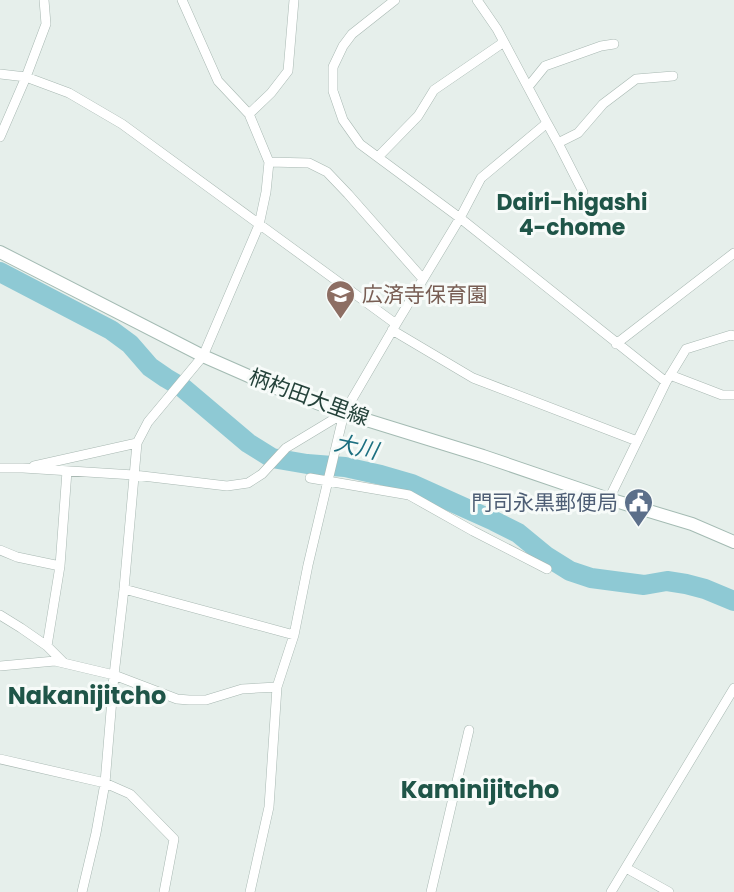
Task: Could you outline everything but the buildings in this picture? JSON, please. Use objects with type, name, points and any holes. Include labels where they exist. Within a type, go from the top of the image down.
[{"type":"main road","name":"柄杓田大里線","points":[[0,252],[204,356],[276,388],[344,413],[692,524],[734,542]]},
{"type":"street","points":[[0,136],[46,24],[44,0]]},
{"type":"street","points":[[82,892],[105,783],[137,443],[148,422],[204,356],[259,225],[266,192],[269,162],[249,114],[218,81],[182,0]]},
{"type":"street","points":[[249,114],[271,93],[288,71],[294,0]]},
{"type":"street","points":[[395,0],[352,34],[343,46],[333,67],[333,91],[343,120],[360,144],[460,218],[616,344],[668,379],[722,394],[734,395]]},
{"type":"street","points":[[477,0],[497,29],[583,192]]},
{"type":"street","points":[[378,157],[418,116],[434,90],[504,42]]},
{"type":"street","points":[[528,87],[545,66],[601,46],[614,44]]},
{"type":"street","points":[[0,74],[26,77],[69,93],[122,124],[394,327],[473,378],[637,441]]},
{"type":"street","points":[[558,143],[578,133],[603,104],[636,79],[673,76]]},
{"type":"street","points":[[250,892],[269,807],[277,687],[294,635],[344,413],[460,218],[481,178],[547,123]]},
{"type":"street","points":[[269,162],[309,163],[327,172],[423,279]]},
{"type":"street","points":[[616,344],[734,253]]},
{"type":"street","points":[[609,499],[668,379],[686,349],[734,336]]},
{"type":"street","points":[[0,468],[134,475],[227,486],[248,483],[262,474],[286,448],[344,413]]},
{"type":"street","points":[[23,468],[137,443]]},
{"type":"street","points":[[46,646],[60,566],[67,471]]},
{"type":"street","points":[[310,478],[409,495],[547,569]]},
{"type":"street","points":[[0,550],[17,557],[60,566]]},
{"type":"street","points":[[124,590],[294,635]]},
{"type":"street","points":[[0,615],[46,646],[64,663]]},
{"type":"street","points":[[0,666],[55,661],[114,675],[177,699],[189,700],[206,700],[242,689],[277,687]]},
{"type":"street","points":[[611,892],[733,691]]},
{"type":"street","points":[[431,892],[469,730]]},
{"type":"street","points":[[0,759],[105,783],[130,794],[174,838],[164,892]]},
{"type":"street","points":[[626,868],[669,892]]},
{"type":"waterway","name":"大川","points":[[0,272],[111,330],[130,344],[150,367],[183,388],[248,443],[272,458],[345,467],[412,484],[518,533],[546,556],[570,571],[591,578],[644,585],[667,581],[686,584],[734,601]]},
{"type":"place","name":"広済寺保育園","points":[[341,320]]},
{"type":"place","name":"門司永黒郵便局","points":[[639,528]]},
{"type":"district","name":"Dairi-higashi 4-chome","points":[[572,214]]},
{"type":"district","name":"Nakanijitcho","points":[[87,695]]},
{"type":"district","name":"Kaminijitcho","points":[[480,789]]}]
